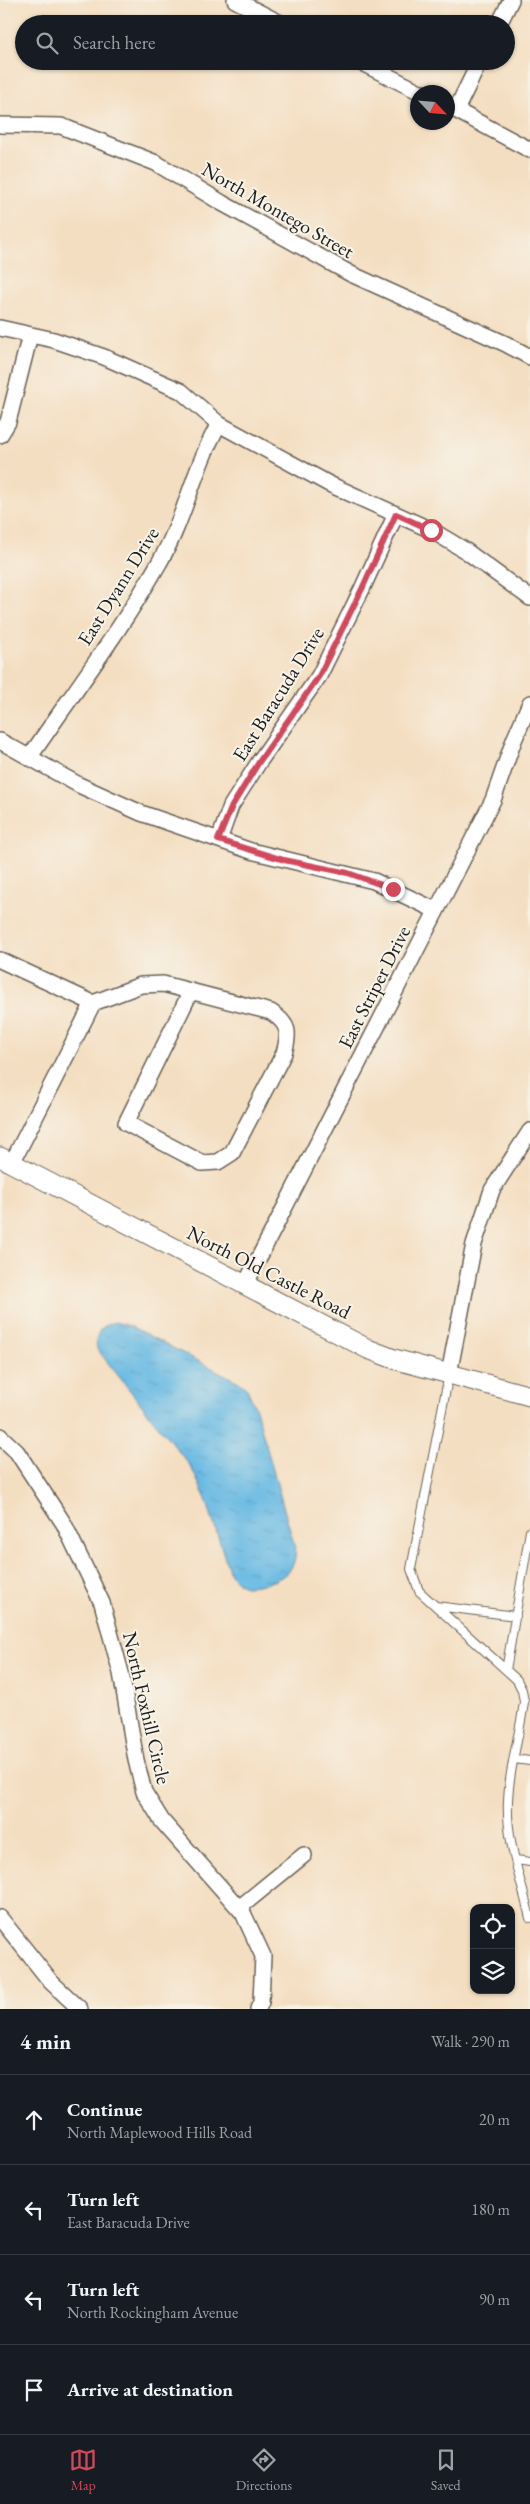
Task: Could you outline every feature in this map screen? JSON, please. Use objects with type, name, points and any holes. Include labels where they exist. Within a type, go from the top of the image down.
[{"type":"street","points":[[235,0],[264,15]]},
{"type":"street","points":[[504,15],[511,0]]},
{"type":"street","points":[[376,70],[410,87]]},
{"type":"street","points":[[455,103],[475,70]]},
{"type":"street","points":[[455,110],[530,150]]},
{"type":"street","name":"North Montego Street","points":[[0,125],[61,126],[156,163],[222,203],[351,274],[506,344],[530,357]]},
{"type":"street","points":[[0,328],[104,357],[181,391],[219,424],[329,484],[431,530],[466,551],[530,598]]},
{"type":"street","points":[[0,435],[8,422],[30,335]]},
{"type":"street","name":"East Dyann Drive","points":[[29,758],[160,562],[187,505],[210,440],[219,424]]},
{"type":"street","name":"East Baracuda Drive","points":[[218,840],[232,806],[259,762],[319,676],[396,514]]},
{"type":"street","name":"East Striper Drive","points":[[245,1285],[435,910],[493,800],[514,740],[530,703]]},
{"type":"street","points":[[0,741],[29,758],[141,813],[218,840],[284,860],[348,873],[374,881],[435,910]]},
{"type":"street","points":[[0,960],[94,1003]]},
{"type":"street","points":[[6,1160],[94,1003],[141,985],[164,984],[191,991],[271,1012],[283,1020],[288,1037],[284,1053],[232,1153],[218,1162],[202,1163],[126,1124],[191,991]]},
{"type":"street","points":[[449,1374],[474,1244],[492,1190],[530,1131]]},
{"type":"street","name":"North Old Castle Road","points":[[6,1160],[368,1349],[394,1359],[530,1396]]},
{"type":"street","name":"North Foxhill Circle","points":[[0,1436],[17,1452],[64,1524],[102,1602],[121,1673],[136,1760],[144,1792],[162,1821],[239,1908],[263,1956],[261,2002],[258,2009]]},
{"type":"street","points":[[239,1908],[304,1855]]},
{"type":"street","points":[[0,1918],[51,1982],[80,2009]]},
{"type":"lane","points":[[449,1374],[411,1569],[419,1591],[517,1680],[522,1690],[524,1702],[508,1800],[508,1818],[530,1918]]},
{"type":"lane","points":[[506,1670],[530,1531]]},
{"type":"lane","points":[[435,1606],[516,1616]]},
{"type":"lane","points":[[514,1759],[530,1761]]},
{"type":"lane","points":[[516,1860],[530,1862]]},
{"type":"water","points":[[115,1322],[130,1326],[239,1382],[247,1389],[256,1409],[295,1548],[295,1558],[292,1566],[281,1577],[264,1584],[246,1586],[240,1584],[230,1574],[206,1499],[191,1467],[97,1349],[97,1339],[102,1328]]},
{"type":"route","points":[[393,889],[348,873],[284,860],[218,840],[232,806],[259,762],[319,676],[396,514],[431,530]]}]
